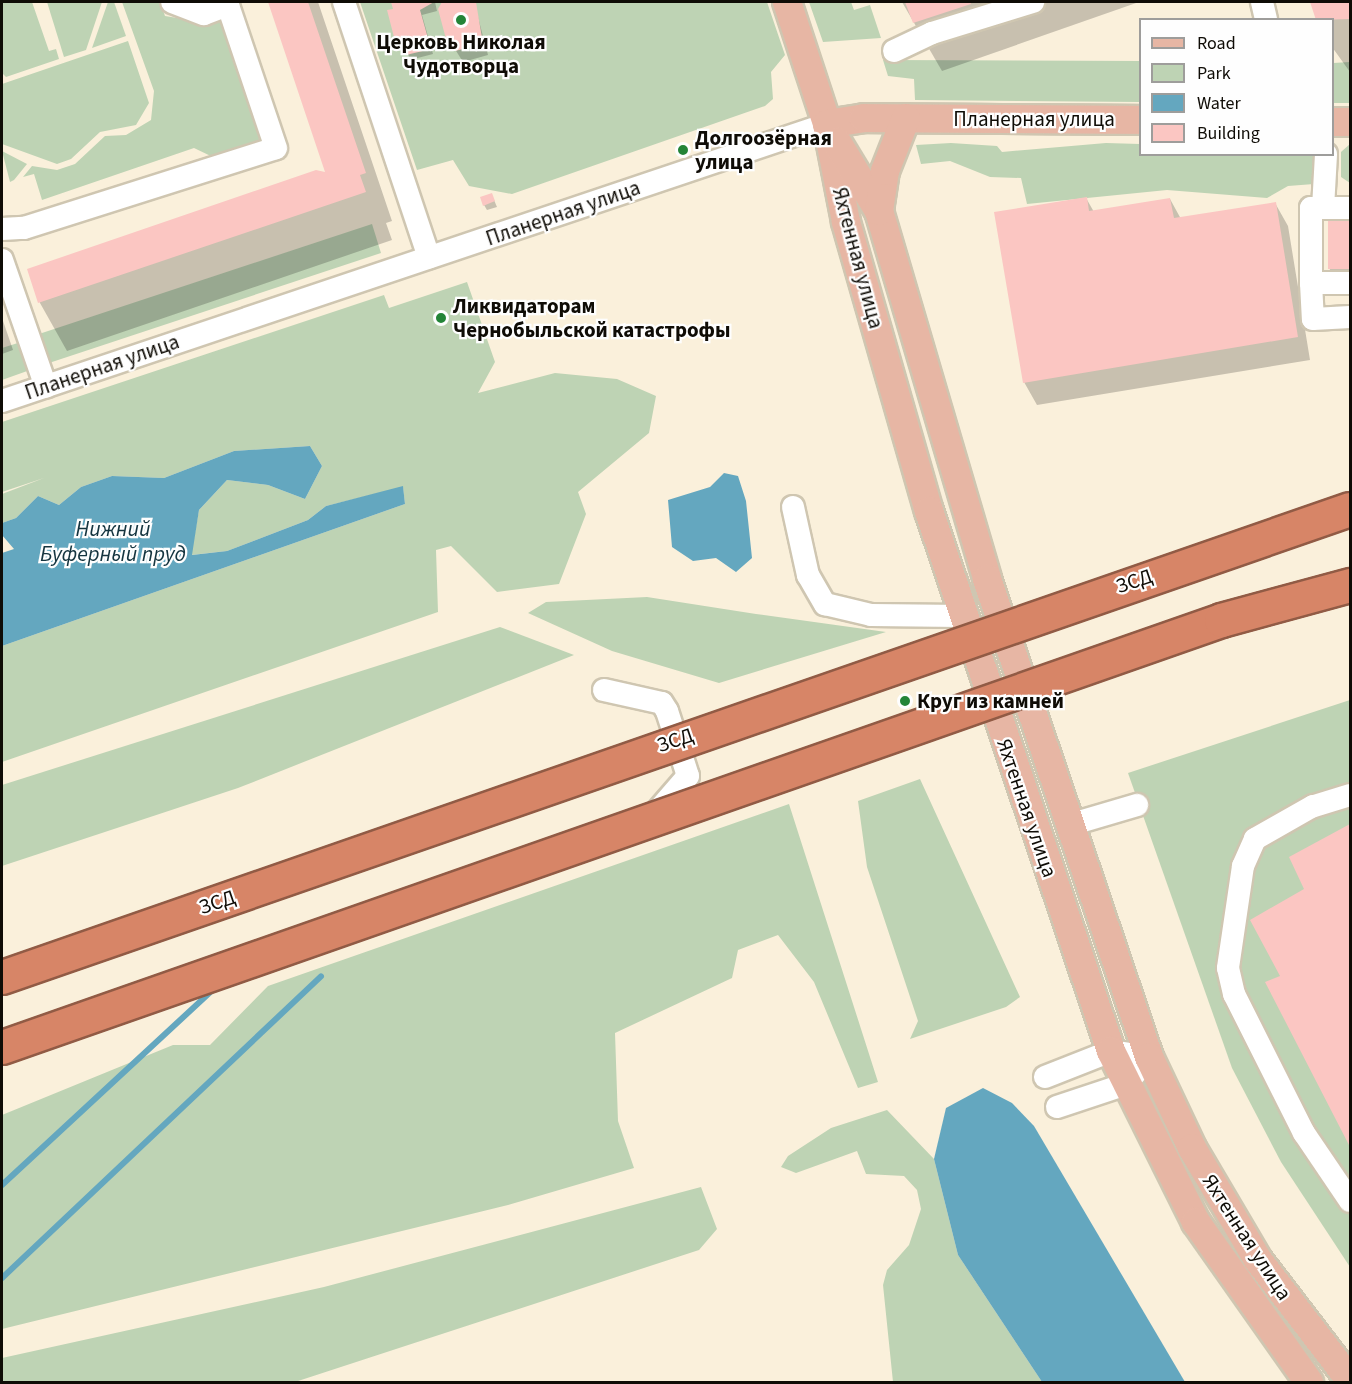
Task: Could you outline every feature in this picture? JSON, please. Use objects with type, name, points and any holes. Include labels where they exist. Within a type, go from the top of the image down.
[{"type":"highway","name":"ЗСД","points":[[2,976],[1350,509]]},
{"type":"highway","points":[[2,1047],[1221,620],[1350,585]]},
{"type":"main road","points":[[787,2],[827,124]]},
{"type":"main road","points":[[879,211],[885,171],[906,118]]},
{"type":"main road","name":"Планерная улица","points":[[827,124],[906,118],[1139,120]]},
{"type":"main road","points":[[1334,122],[1350,122]]},
{"type":"main road","name":"Яхтенная улица","points":[[827,124],[879,211],[983,568],[1149,1057],[1192,1148],[1258,1260],[1350,1380]]},
{"type":"main road","name":"Яхтенная улица","points":[[827,124],[846,222],[962,616],[1111,1052],[1196,1222],[1309,1383]]},
{"type":"street","points":[[2,229],[24,228],[276,148],[228,3],[204,14],[172,2]]},
{"type":"street","points":[[344,2],[429,257]]},
{"type":"street","points":[[894,51],[932,33],[1034,2]]},
{"type":"street","points":[[1262,2],[1266,18]]},
{"type":"street","name":"Планерная улица","points":[[2,401],[827,124]]},
{"type":"street","points":[[1323,208],[1326,156]]},
{"type":"street","points":[[1350,208],[1311,208],[1313,319],[1350,317]]},
{"type":"street","points":[[2,260],[46,387]]},
{"type":"street","points":[[1311,283],[1350,283]]},
{"type":"street","points":[[793,507],[808,575],[825,604],[871,615],[962,616]]},
{"type":"street","points":[[371,912],[664,808],[688,776],[667,711],[662,703],[604,690]]},
{"type":"street","points":[[1350,795],[1314,806],[1255,839],[1243,866],[1228,968],[1234,994],[1304,1132],[1350,1201]]},
{"type":"street","points":[[1069,825],[1137,805]]},
{"type":"street","points":[[1045,1077],[1111,1052],[1149,1057]]},
{"type":"street","points":[[1057,1107],[1126,1084],[1149,1057]]},
{"type":"green space","points":[[2,2],[32,2],[49,51],[56,49],[59,59],[6,77],[2,73]]},
{"type":"green space","points":[[47,2],[102,2],[86,50],[64,57]]},
{"type":"green space","points":[[108,2],[114,2],[126,36],[92,48]]},
{"type":"green space","points":[[122,2],[160,2],[165,16],[202,22],[222,15],[264,143],[217,159],[194,148],[42,200],[34,174],[23,177],[32,166],[57,170],[75,164],[105,136],[126,135],[151,120],[154,91]]},
{"type":"green space","points":[[360,2],[767,2],[785,55],[771,72],[773,99],[765,106],[512,194],[469,186],[453,160],[417,170]]},
{"type":"green space","points":[[809,2],[851,2],[854,10],[870,5],[881,38],[823,42]]},
{"type":"green space","points":[[128,41],[149,103],[136,125],[100,132],[71,159],[57,164],[2,144],[2,84]]},
{"type":"green space","points":[[883,60],[1139,61],[1139,102],[915,100],[914,79],[888,76]]},
{"type":"green space","points":[[1350,62],[1350,103],[1334,103],[1334,63]]},
{"type":"green space","points":[[951,143],[997,146],[1002,152],[1106,143],[1139,144],[1139,156],[1319,156],[1314,184],[1288,186],[1267,198],[1167,190],[1027,204],[1021,178],[990,177],[950,161],[921,164],[916,145]]},
{"type":"green space","points":[[1350,144],[1350,183],[1341,177],[1341,152]]},
{"type":"green space","points":[[2,151],[27,164],[10,182]]},
{"type":"green space","points":[[372,224],[381,253],[49,363],[39,334]]},
{"type":"green space","points":[[467,282],[495,362],[478,393],[555,373],[617,379],[656,396],[649,433],[578,492],[586,514],[559,584],[497,592],[451,546],[436,550],[438,612],[2,762],[2,646],[405,504],[403,487],[326,506],[308,520],[227,551],[191,555],[199,510],[227,480],[268,485],[305,499],[322,466],[310,446],[234,451],[164,478],[112,476],[81,487],[59,505],[38,496],[16,518],[2,523],[2,494],[44,478],[2,492],[2,422],[384,295],[389,308]]},
{"type":"green space","points":[[21,342],[30,370],[2,380],[2,348]]},
{"type":"green space","points":[[647,597],[886,632],[719,683],[612,651],[528,613],[546,602]]},
{"type":"green space","points":[[500,627],[574,655],[238,788],[2,866],[2,785]]},
{"type":"green space","points":[[1350,700],[1350,1267],[1281,1162],[1232,1068],[1128,773]]},
{"type":"green space","points":[[920,779],[1020,997],[1006,1007],[910,1039],[918,1021],[867,867],[858,801]]},
{"type":"green space","points":[[789,804],[878,1082],[858,1088],[814,982],[778,935],[738,950],[732,978],[615,1033],[618,1121],[634,1168],[508,1205],[2,1329],[2,1115],[173,1045],[210,1045],[268,986]]},
{"type":"green space","points":[[887,1110],[934,1159],[958,1255],[1042,1382],[893,1382],[883,1285],[887,1270],[909,1245],[921,1209],[917,1190],[904,1176],[866,1174],[857,1151],[796,1173],[781,1167],[788,1156],[831,1128]]},
{"type":"green space","points":[[701,1187],[717,1229],[699,1250],[295,1382],[2,1382],[2,1358],[324,1287]]},
{"type":"water","name":"Нижний Буферный пруд","points":[[310,446],[322,466],[305,499],[268,485],[227,480],[199,510],[192,555],[227,551],[308,520],[326,506],[403,486],[405,504],[2,646],[2,553],[14,549],[2,535],[2,523],[16,518],[38,496],[59,505],[81,487],[112,476],[164,478],[234,451]]},
{"type":"water","points":[[724,473],[738,476],[746,501],[752,558],[736,572],[716,558],[693,561],[672,547],[668,500],[710,487]]},
{"type":"water","points":[[983,1088],[1012,1103],[1034,1126],[1185,1382],[1042,1382],[958,1255],[934,1159],[946,1108]]},
{"type":"building","points":[[268,2],[308,2],[366,173],[360,175],[366,192],[38,303],[27,269],[316,170],[325,172]]},
{"type":"building","points":[[391,2],[434,2],[420,10],[431,49],[406,55],[402,39],[395,41],[387,10],[393,9]]},
{"type":"building","name":"Церковь Николая Чудотворца","points":[[442,2],[476,2],[483,44],[455,51],[452,37],[446,39],[438,9]]},
{"type":"building","points":[[905,2],[970,2],[971,4],[913,23]]},
{"type":"building","points":[[1310,2],[1350,2],[1350,19],[1315,18]]},
{"type":"building","points":[[492,193],[495,201],[483,206],[480,197]]},
{"type":"building","points":[[1087,197],[1089,211],[1170,198],[1174,218],[1276,202],[1298,337],[1023,383],[994,212]]},
{"type":"building","points":[[1328,221],[1350,221],[1350,269],[1328,269]]},
{"type":"building","points":[[1350,824],[1350,1147],[1265,982],[1280,976],[1250,920],[1304,889],[1289,857]]},
{"type":"waterway","points":[[2,1278],[321,976]]},
{"type":"waterway","points":[[2,1185],[216,987]]},
{"type":"place","name":"Церковь Николая Чудотворца","points":[[461,20]]},
{"type":"place","name":"Долгоозёрная улица","points":[[683,150]]},
{"type":"place","name":"Ликвидаторам Чернобыльской катастрофы","points":[[441,318]]},
{"type":"place","name":"Круг из камней","points":[[905,701]]}]
